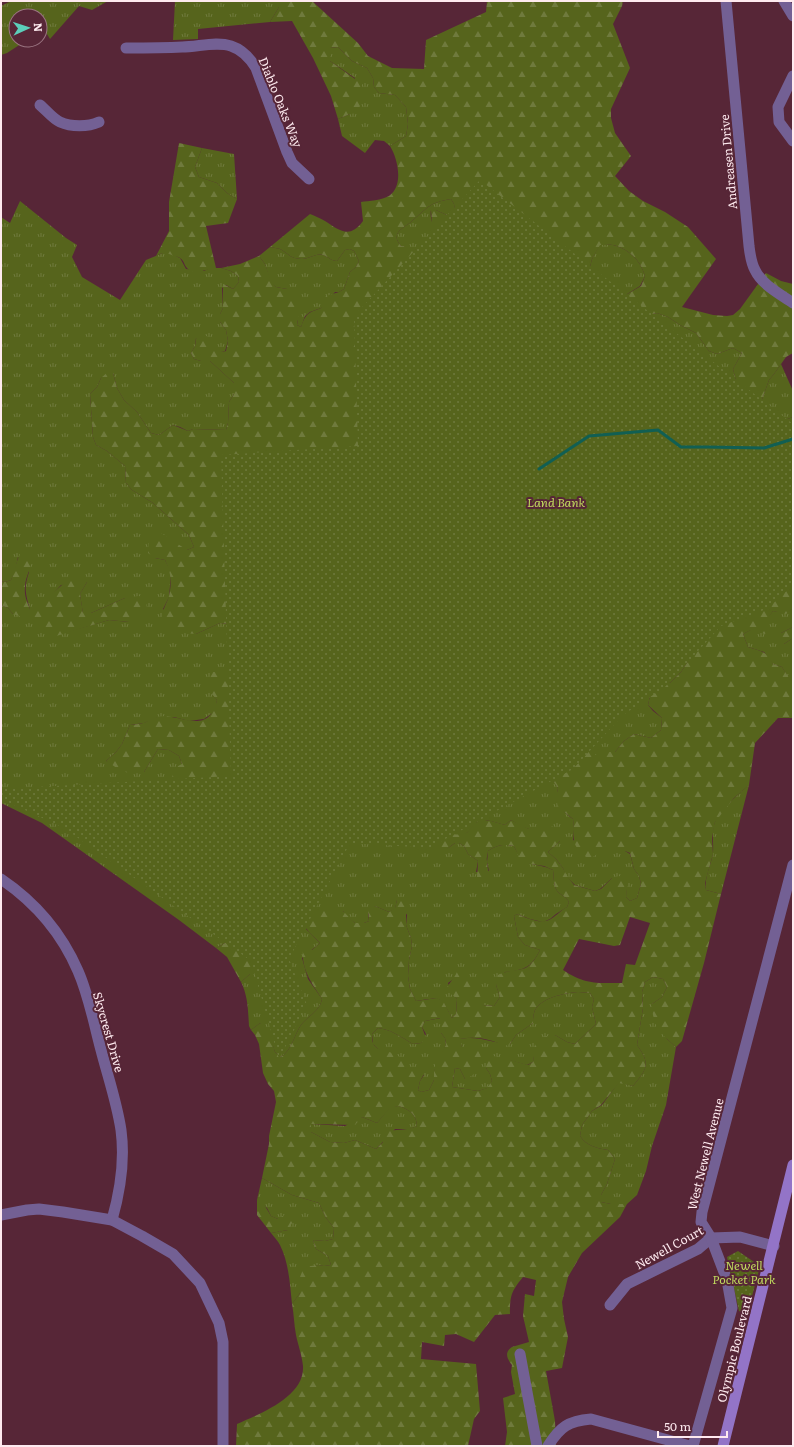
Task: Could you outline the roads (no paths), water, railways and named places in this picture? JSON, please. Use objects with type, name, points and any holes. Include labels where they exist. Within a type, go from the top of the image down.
[{"type":"main road","name":"Olympic Boulevard","points":[[723,1446],[793,1165]]},
{"type":"street","name":"Andreasen Drive","points":[[726,1],[748,238],[752,262],[755,271],[762,281],[793,302]]},
{"type":"street","points":[[784,1],[793,16]]},
{"type":"street","name":"Diablo Oaks Way","points":[[126,48],[183,47],[220,44],[232,46],[241,51],[249,57],[256,68],[292,163],[310,178]]},
{"type":"street","points":[[793,76],[778,108],[780,122],[793,141]]},
{"type":"street","points":[[40,105],[59,122],[87,126],[99,122]]},
{"type":"street","name":"West Newell Avenue","points":[[693,1446],[732,1308],[727,1280],[711,1238],[701,1222],[702,1212],[793,865]]},
{"type":"street","name":"Skycrest Drive","points":[[1,880],[30,902],[59,936],[78,972],[89,1004],[114,1098],[121,1131],[122,1164],[116,1207],[112,1220]]},
{"type":"street","points":[[1,1215],[27,1210],[39,1210],[63,1212],[112,1220],[173,1254],[200,1283],[219,1323],[223,1342],[223,1446]]},
{"type":"street","name":"Newell Court","points":[[610,1305],[627,1284],[698,1249],[711,1238],[740,1237],[774,1246]]},
{"type":"street","points":[[520,1354],[537,1446]]},
{"type":"street","points":[[548,1446],[556,1433],[567,1424],[580,1420],[591,1419],[690,1446]]},
{"type":"waterway","points":[[539,469],[589,436],[658,430],[681,447],[764,448],[793,439]]},
{"type":"park label","name":"Land Bank","points":[[556,502]]},
{"type":"park label","name":"Newell Pocket Park","points":[[744,1272]]}]
